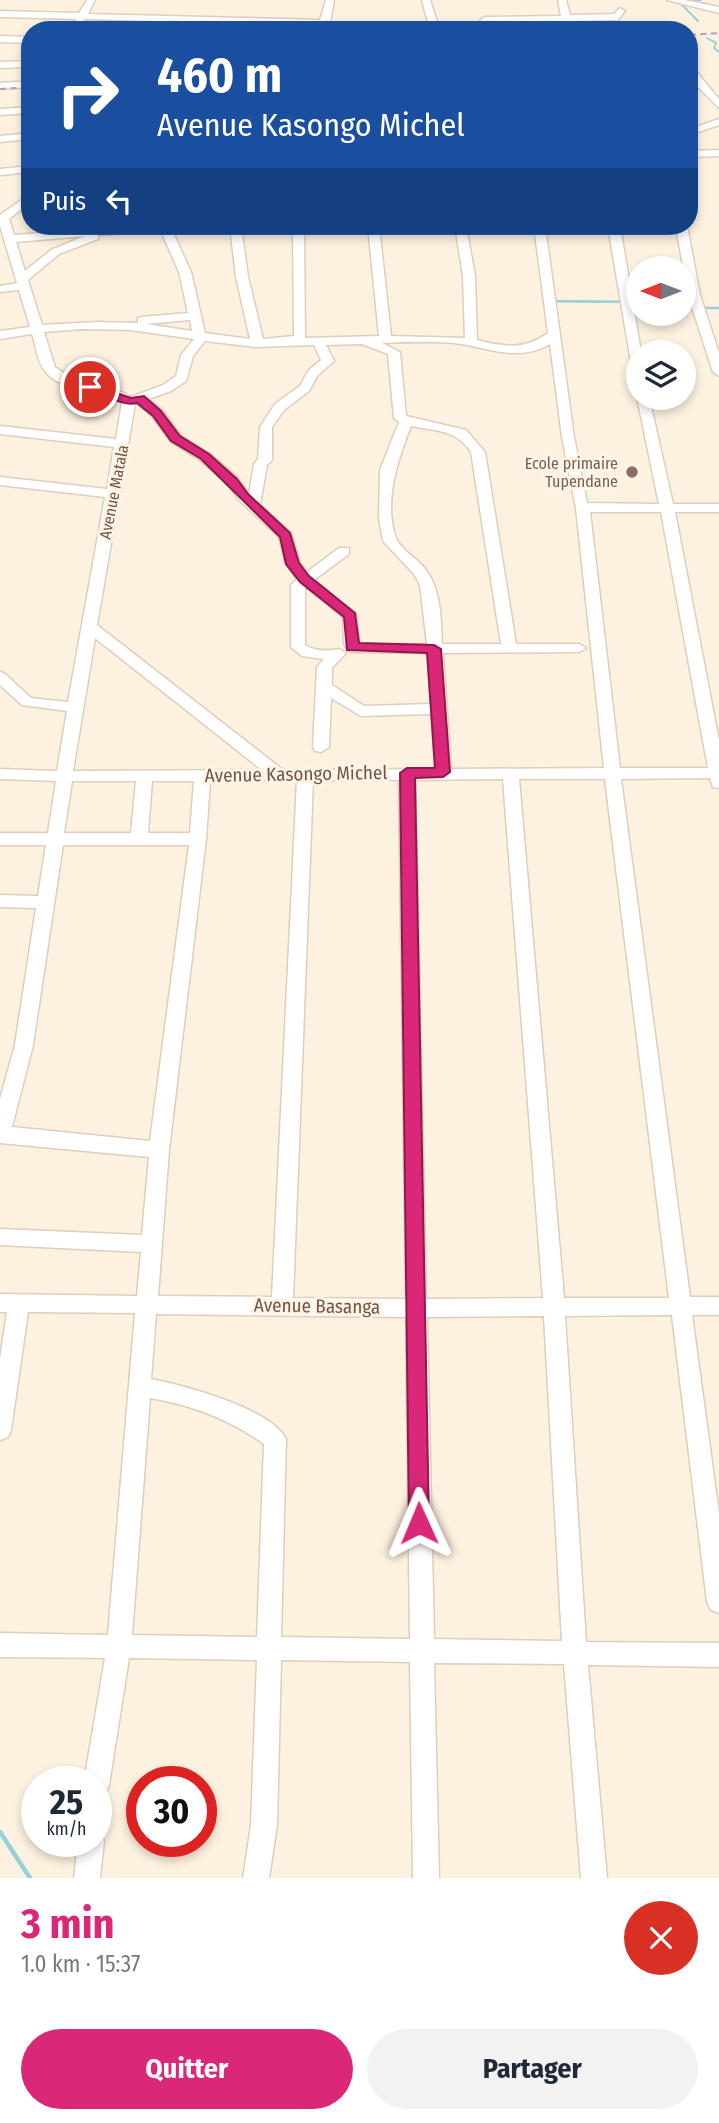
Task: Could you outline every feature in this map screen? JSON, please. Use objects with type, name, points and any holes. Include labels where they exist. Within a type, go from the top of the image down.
[{"type":"street","points":[[80,21],[91,0]]},
{"type":"street","points":[[324,21],[330,0]]},
{"type":"street","points":[[426,0],[432,21]]},
{"type":"street","points":[[562,0],[568,21]]},
{"type":"street","points":[[671,0],[719,10]]},
{"type":"street","points":[[594,21],[618,17],[620,11]]},
{"type":"street","points":[[0,13],[160,21]]},
{"type":"street","points":[[485,20],[502,21]]},
{"type":"street","points":[[0,39],[21,40]]},
{"type":"street","points":[[0,65],[21,64]]},
{"type":"street","points":[[698,82],[719,105]]},
{"type":"street","points":[[0,86],[21,85]]},
{"type":"street","points":[[0,112],[21,111]]},
{"type":"street","points":[[698,130],[717,125]]},
{"type":"street","points":[[0,139],[21,137]]},
{"type":"street","points":[[698,154],[719,153]]},
{"type":"street","points":[[0,172],[21,170]]},
{"type":"street","points":[[21,204],[3,218],[8,246],[24,282],[49,369],[55,376],[134,400],[157,413],[176,439],[205,457],[233,481],[253,506],[286,536],[293,564],[305,579],[350,615],[351,644],[355,649]]},
{"type":"street","points":[[8,246],[76,235]]},
{"type":"street","points":[[0,289],[24,282],[55,252],[98,235]]},
{"type":"street","points":[[172,235],[185,272],[201,339]]},
{"type":"street","points":[[236,235],[242,277],[257,341]]},
{"type":"street","points":[[296,341],[300,336],[298,235]]},
{"type":"street","points":[[375,235],[385,339]]},
{"type":"street","points":[[462,235],[469,276],[471,340]]},
{"type":"street","points":[[541,235],[574,474],[583,507],[597,655],[719,1602]]},
{"type":"street","points":[[616,235],[633,340]]},
{"type":"street","points":[[683,235],[694,295],[719,372]]},
{"type":"street","points":[[139,322],[197,316]]},
{"type":"street","points":[[455,339],[471,321]]},
{"type":"street","points":[[0,335],[37,329],[128,326],[201,339],[318,342],[455,339],[520,351],[530,349],[554,335]]},
{"type":"street","points":[[134,400],[183,378],[187,355],[201,339]]},
{"type":"street","points":[[365,341],[394,352],[400,418],[406,422],[449,428],[474,444],[478,452],[509,648]]},
{"type":"street","points":[[253,506],[261,464],[265,460],[266,426],[279,407],[305,388],[312,374],[325,366],[328,361],[318,342]]},
{"type":"street","name":"Avenue Matala","points":[[0,1134],[24,1045],[75,707],[112,495],[134,400]]},
{"type":"street","points":[[646,410],[718,776]]},
{"type":"street","points":[[406,422],[387,470],[386,519],[390,541],[420,572],[427,585],[433,615],[443,772]]},
{"type":"street","points":[[0,430],[122,444]]},
{"type":"street","points":[[0,481],[112,495]]},
{"type":"street","points":[[583,507],[719,508]]},
{"type":"street","points":[[344,551],[325,568],[305,579],[297,593],[298,647],[307,653],[334,656],[355,649],[579,648]]},
{"type":"street","points":[[90,627],[278,774]]},
{"type":"street","points":[[321,747],[325,667],[334,656]]},
{"type":"street","points":[[0,677],[17,696],[27,702],[75,707]]},
{"type":"street","points":[[325,687],[361,711],[438,709]]},
{"type":"street","points":[[509,772],[554,1308],[575,1654],[594,1878]]},
{"type":"street","name":"Avenue Kasongo Michel","points":[[0,774],[64,776],[509,772],[718,776]]},
{"type":"street","points":[[407,773],[426,1878]]},
{"type":"street","points":[[282,1306],[305,774]]},
{"type":"street","points":[[139,838],[145,775]]},
{"type":"street","points":[[99,1766],[119,1646],[142,1387],[159,1150],[198,839],[202,775]]},
{"type":"street","points":[[0,839],[198,839]]},
{"type":"street","points":[[0,901],[45,902]]},
{"type":"street","points":[[0,1134],[159,1150]]},
{"type":"street","points":[[0,1237],[151,1244]]},
{"type":"street","points":[[0,1430],[10,1303]]},
{"type":"street","name":"Avenue Basanga","points":[[10,1303],[418,1308],[719,1306]]},
{"type":"street","points":[[142,1387],[197,1398],[223,1407],[275,1439],[264,1825],[256,1878]]},
{"type":"street","points":[[0,1645],[719,1655]]},
{"type":"street","points":[[87,1878],[89,1857]]},
{"type":"waterway","points":[[694,0],[701,0]]},
{"type":"waterway","points":[[681,4],[698,21]]},
{"type":"waterway","points":[[707,38],[716,43],[714,48],[719,52]]},
{"type":"waterway","points":[[543,301],[626,302]]},
{"type":"waterway","points":[[696,308],[719,308]]},
{"type":"waterway","points":[[0,1832],[30,1878]]},
{"type":"railway","points":[[698,34],[719,33]]},
{"type":"railway","points":[[0,89],[21,88]]},
{"type":"place","name":"Ecole primaire Tupendane","points":[[632,472]]},
{"type":"route","points":[[90,387],[116,394],[129,401],[140,399],[157,413],[176,439],[205,457],[233,481],[238,491],[286,536],[293,564],[305,579],[345,608],[350,615],[352,647],[362,650],[434,649],[443,772],[407,773],[418,1308],[419,1523]]}]
